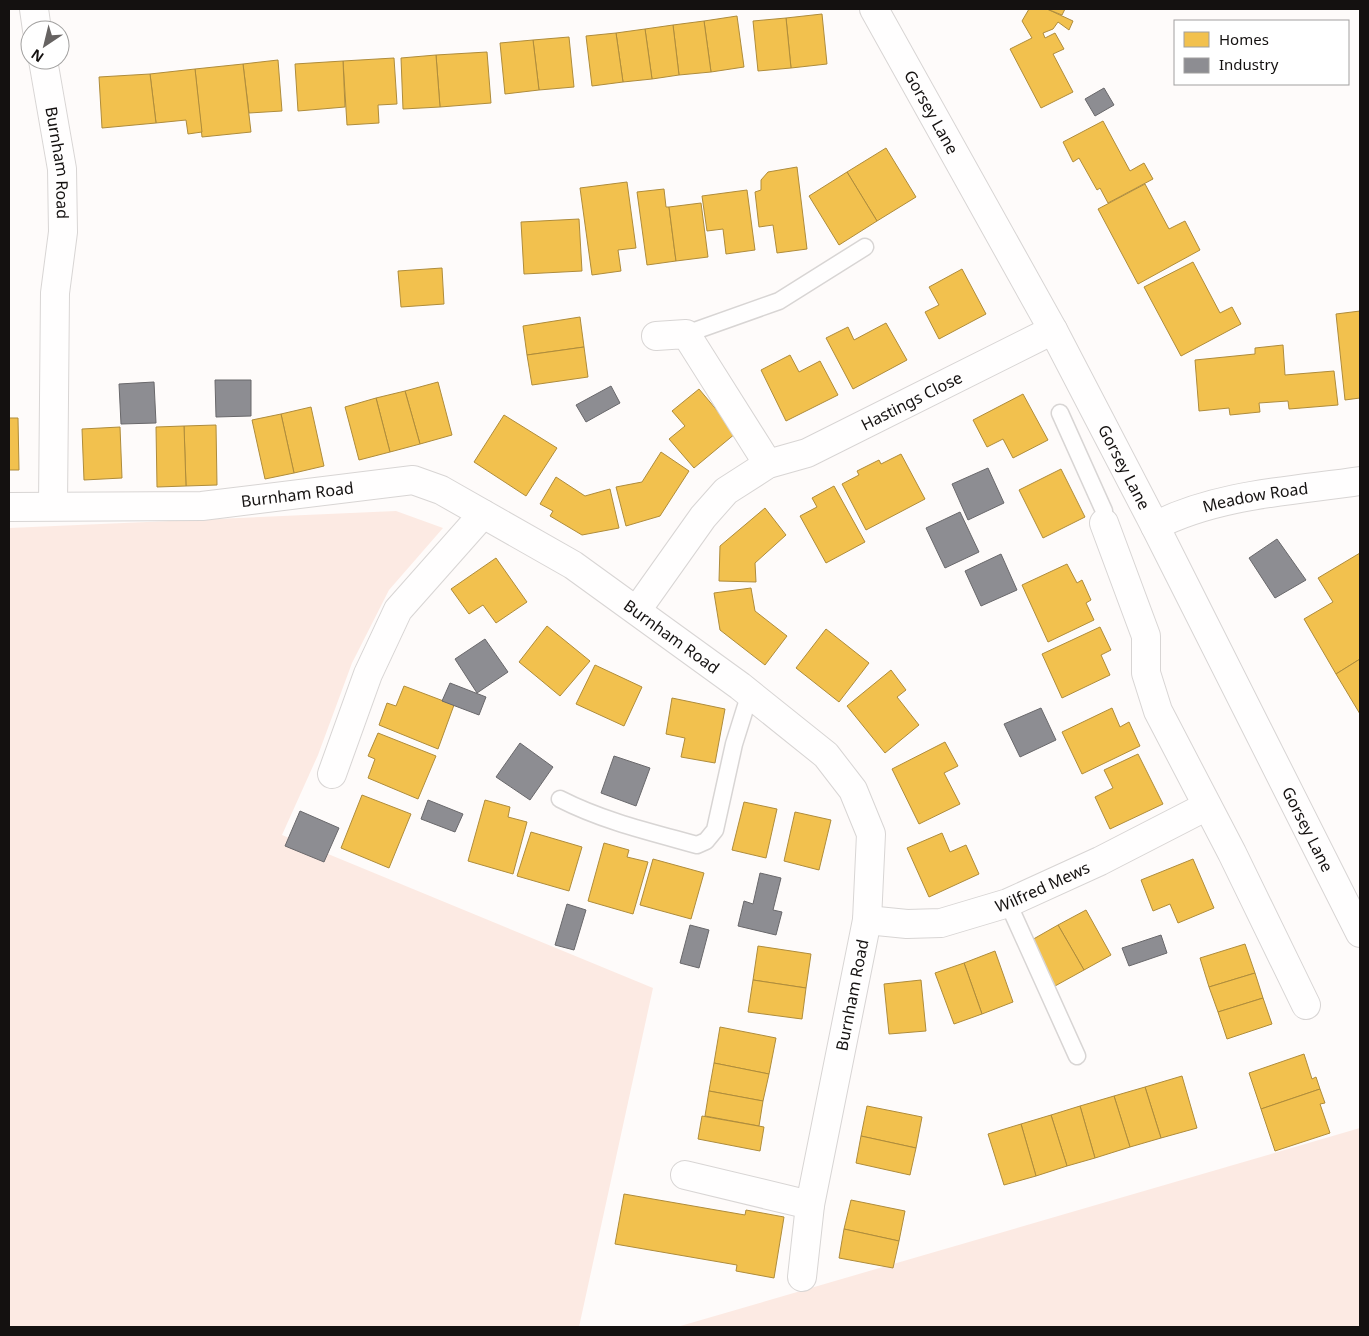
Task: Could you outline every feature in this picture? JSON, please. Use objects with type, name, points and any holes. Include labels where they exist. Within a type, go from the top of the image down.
[{"type":"street","name":"Gorsey Lane","points":[[874,9],[1053,330],[1155,526],[1360,933]]},
{"type":"street","name":"Burnham Road","points":[[45,70],[62,178],[63,232],[55,293],[53,505]]},
{"type":"street","name":"Hastings Close","points":[[637,610],[702,517],[726,491],[768,464],[807,453],[1053,330]]},
{"type":"street","points":[[656,336],[686,334],[768,464]]},
{"type":"street","name":"Burnham Road","points":[[9,507],[53,505],[202,506],[413,480],[441,490],[573,564],[750,693],[826,755],[853,790],[872,834],[867,920],[810,1206],[802,1277]]},
{"type":"street","name":"Meadow Road","points":[[1155,526],[1178,514],[1222,502],[1360,481]]},
{"type":"street","points":[[332,774],[368,674],[398,610],[483,514]]},
{"type":"street","points":[[1104,523],[1146,636],[1146,672],[1158,711],[1306,1006]]},
{"type":"street","name":"Wilfred Mews","points":[[867,920],[907,924],[941,923],[1008,903],[1100,861],[1207,806]]},
{"type":"street","points":[[685,1175],[810,1206]]},
{"type":"lane","points":[[686,334],[779,301],[865,247]]},
{"type":"lane","points":[[1060,413],[1104,511],[1104,523]]},
{"type":"lane","points":[[560,799],[587,813],[634,828],[697,845],[706,841],[715,830],[734,744],[750,693]]},
{"type":"lane","points":[[1008,903],[1077,1056]]},
{"type":"shaded area","points":[[396,511],[443,528],[389,590],[352,663],[318,755],[282,835],[653,988],[579,1327],[9,1327],[9,528]]},
{"type":"shaded area","points":[[1360,1128],[1360,1327],[677,1327]]},
{"type":"building: Homes","points":[[1029,9],[1047,9],[1073,21],[1069,30],[1058,22],[1053,29],[1043,33],[1045,38],[1055,33],[1064,49],[1053,54],[1073,92],[1041,108],[1010,49],[1032,38],[1022,21]]},
{"type":"building: Homes","points":[[1047,9],[1065,9],[1062,15]]},
{"type":"building: Homes","points":[[822,14],[827,64],[791,68],[786,18]]},
{"type":"building: Homes","points":[[737,16],[744,67],[711,72],[704,21]]},
{"type":"building: Homes","points":[[786,18],[791,68],[758,71],[753,21]]},
{"type":"building: Homes","points":[[704,21],[711,72],[679,75],[673,25]]},
{"type":"building: Homes","points":[[673,25],[679,75],[652,79],[645,29]]},
{"type":"building: Homes","points":[[645,29],[652,79],[623,82],[616,33]]},
{"type":"building: Homes","points":[[616,33],[623,82],[592,86],[586,36]]},
{"type":"building: Homes","points":[[569,37],[574,87],[539,90],[533,40]]},
{"type":"building: Homes","points":[[533,40],[539,90],[505,94],[500,43]]},
{"type":"building: Homes","points":[[487,52],[491,103],[440,107],[436,55]]},
{"type":"building: Homes","points":[[436,55],[440,107],[403,109],[401,58]]},
{"type":"building: Homes","points":[[394,58],[397,104],[378,105],[379,123],[347,125],[343,61]]},
{"type":"building: Homes","points":[[278,60],[282,111],[249,113],[243,64]]},
{"type":"building: Homes","points":[[343,61],[345,107],[298,111],[295,64]]},
{"type":"building: Homes","points":[[243,64],[251,132],[202,137],[195,69]]},
{"type":"building: Homes","points":[[195,69],[202,132],[188,134],[186,120],[156,123],[150,74]]},
{"type":"building: Homes","points":[[150,74],[156,123],[102,128],[99,77]]},
{"type":"building: Homes","points":[[1103,121],[1130,171],[1144,163],[1153,179],[1108,203],[1100,188],[1097,190],[1079,158],[1073,162],[1063,142]]},
{"type":"building: Homes","points":[[886,148],[916,197],[877,221],[847,172]]},
{"type":"building: Homes","points":[[797,167],[807,249],[777,253],[773,225],[759,227],[755,192],[761,190],[761,180],[768,172]]},
{"type":"building: Homes","points":[[847,172],[877,221],[839,245],[809,196]]},
{"type":"building: Homes","points":[[627,182],[636,248],[618,250],[621,271],[592,275],[580,188]]},
{"type":"building: Homes","points":[[1145,184],[1169,229],[1185,221],[1200,250],[1138,284],[1098,209]]},
{"type":"building: Homes","points":[[664,189],[666,207],[669,207],[676,261],[647,265],[637,192]]},
{"type":"building: Homes","points":[[747,190],[755,250],[726,254],[723,229],[707,231],[702,196]]},
{"type":"building: Homes","points":[[701,203],[708,257],[676,261],[669,207]]},
{"type":"building: Homes","points":[[579,219],[582,271],[524,274],[521,222]]},
{"type":"building: Homes","points":[[1193,262],[1220,313],[1232,307],[1241,324],[1181,356],[1144,287]]},
{"type":"building: Homes","points":[[442,268],[444,304],[401,307],[398,271]]},
{"type":"building: Homes","points":[[962,269],[986,314],[939,339],[925,312],[939,305],[929,287]]},
{"type":"building: Homes","points":[[1360,311],[1360,398],[1345,400],[1336,314]]},
{"type":"building: Homes","points":[[580,317],[584,347],[527,355],[523,326]]},
{"type":"building: Homes","points":[[886,323],[907,360],[853,389],[826,338],[848,327],[854,340]]},
{"type":"building: Homes","points":[[1283,345],[1285,375],[1334,371],[1338,405],[1289,409],[1288,401],[1259,403],[1260,412],[1230,415],[1229,408],[1199,411],[1195,360],[1255,354],[1255,348]]},
{"type":"building: Homes","points":[[584,347],[588,377],[532,385],[527,355]]},
{"type":"building: Homes","points":[[790,355],[799,372],[820,361],[838,395],[786,421],[761,370]]},
{"type":"building: Homes","points":[[438,382],[452,435],[420,444],[405,391]]},
{"type":"building: Homes","points":[[699,389],[736,433],[694,468],[669,439],[685,426],[672,411]]},
{"type":"building: Homes","points":[[405,391],[420,444],[390,452],[376,398]]},
{"type":"building: Homes","points":[[1023,394],[1048,440],[1013,458],[1003,439],[987,447],[973,420]]},
{"type":"building: Homes","points":[[376,398],[390,452],[359,460],[345,407]]},
{"type":"building: Homes","points":[[311,407],[324,466],[294,473],[281,414]]},
{"type":"building: Homes","points":[[281,414],[294,473],[265,479],[252,420]]},
{"type":"building: Homes","points":[[504,415],[557,448],[526,496],[474,462]]},
{"type":"building: Homes","points":[[9,418],[18,418],[19,470],[9,470]]},
{"type":"building: Homes","points":[[216,425],[217,485],[186,486],[184,426]]},
{"type":"building: Homes","points":[[184,426],[186,486],[157,487],[156,427]]},
{"type":"building: Homes","points":[[120,427],[122,478],[84,480],[82,429]]},
{"type":"building: Homes","points":[[661,452],[689,471],[660,516],[626,526],[616,487],[642,482]]},
{"type":"building: Homes","points":[[901,454],[925,499],[866,530],[842,484],[859,475],[857,471],[879,460],[881,464]]},
{"type":"building: Homes","points":[[1061,469],[1085,517],[1043,538],[1019,490]]},
{"type":"building: Homes","points":[[556,477],[585,496],[610,489],[619,528],[582,535],[550,516],[553,511],[540,504]]},
{"type":"building: Homes","points":[[834,486],[865,542],[826,563],[800,516],[817,507],[812,498]]},
{"type":"building: Homes","points":[[765,508],[786,535],[755,563],[756,582],[719,581],[720,546]]},
{"type":"building: Homes","points":[[1360,553],[1360,659],[1336,674],[1304,619],[1333,602],[1318,578]]},
{"type":"building: Homes","points":[[496,558],[527,602],[496,623],[483,605],[469,614],[451,589]]},
{"type":"building: Homes","points":[[1067,564],[1077,583],[1082,580],[1091,600],[1086,603],[1094,620],[1048,642],[1022,585]]},
{"type":"building: Homes","points":[[751,588],[755,611],[787,636],[765,665],[720,630],[714,593]]},
{"type":"building: Homes","points":[[547,626],[590,661],[560,696],[519,662]]},
{"type":"building: Homes","points":[[1100,627],[1111,650],[1101,655],[1110,675],[1062,698],[1042,654]]},
{"type":"building: Homes","points":[[826,629],[869,663],[839,702],[796,668]]},
{"type":"building: Homes","points":[[1360,659],[1360,714],[1336,674]]},
{"type":"building: Homes","points":[[595,665],[642,687],[624,726],[576,704]]},
{"type":"building: Homes","points":[[891,670],[906,690],[897,697],[919,725],[885,753],[847,706]]},
{"type":"building: Homes","points":[[404,686],[454,705],[438,749],[379,725],[387,703],[396,706]]},
{"type":"building: Homes","points":[[672,698],[725,709],[715,763],[681,757],[685,738],[666,734]]},
{"type":"building: Homes","points":[[1112,708],[1120,727],[1129,722],[1140,746],[1082,774],[1062,732]]},
{"type":"building: Homes","points":[[378,733],[436,756],[418,799],[368,778],[375,759],[368,756]]},
{"type":"building: Homes","points":[[945,742],[958,766],[944,773],[960,804],[919,824],[892,769]]},
{"type":"building: Homes","points":[[1138,754],[1163,804],[1110,829],[1095,797],[1113,788],[1104,770]]},
{"type":"building: Homes","points":[[362,795],[411,814],[389,868],[341,848]]},
{"type":"building: Homes","points":[[485,800],[510,807],[508,817],[527,822],[513,874],[468,861]]},
{"type":"building: Homes","points":[[744,802],[777,809],[766,858],[732,850]]},
{"type":"building: Homes","points":[[795,812],[831,820],[819,870],[784,861]]},
{"type":"building: Homes","points":[[531,832],[582,847],[569,891],[517,876]]},
{"type":"building: Homes","points":[[942,833],[950,852],[966,845],[979,874],[929,897],[907,848]]},
{"type":"building: Homes","points":[[604,843],[629,850],[627,857],[648,862],[633,914],[588,901]]},
{"type":"building: Homes","points":[[653,859],[704,873],[691,919],[640,905]]},
{"type":"building: Homes","points":[[1193,859],[1214,908],[1178,923],[1170,904],[1153,911],[1141,880]]},
{"type":"building: Homes","points":[[1086,910],[1111,955],[1084,970],[1058,925]]},
{"type":"building: Homes","points":[[1058,925],[1084,970],[1055,986],[1030,941]]},
{"type":"building: Homes","points":[[1245,944],[1255,973],[1209,987],[1200,958]]},
{"type":"building: Homes","points":[[758,946],[811,954],[806,988],[753,980]]},
{"type":"building: Homes","points":[[995,951],[1013,1002],[982,1014],[964,963]]},
{"type":"building: Homes","points":[[964,963],[982,1014],[954,1024],[935,973]]},
{"type":"building: Homes","points":[[1255,973],[1263,998],[1218,1012],[1209,987]]},
{"type":"building: Homes","points":[[753,980],[806,988],[802,1019],[748,1012]]},
{"type":"building: Homes","points":[[921,980],[926,1031],[889,1034],[884,984]]},
{"type":"building: Homes","points":[[1263,998],[1272,1024],[1227,1039],[1218,1012]]},
{"type":"building: Homes","points":[[720,1027],[776,1038],[769,1074],[714,1063]]},
{"type":"building: Homes","points":[[1304,1054],[1312,1079],[1316,1077],[1320,1089],[1261,1109],[1249,1073]]},
{"type":"building: Homes","points":[[714,1063],[769,1074],[763,1101],[709,1091]]},
{"type":"building: Homes","points":[[1182,1076],[1197,1128],[1161,1138],[1145,1087]]},
{"type":"building: Homes","points":[[1145,1087],[1161,1138],[1130,1147],[1114,1096]]},
{"type":"building: Homes","points":[[1320,1089],[1325,1103],[1320,1104],[1330,1133],[1275,1151],[1261,1109]]},
{"type":"building: Homes","points":[[709,1091],[763,1101],[759,1126],[705,1116]]},
{"type":"building: Homes","points":[[1114,1096],[1130,1147],[1095,1158],[1080,1106]]},
{"type":"building: Homes","points":[[867,1106],[922,1117],[916,1148],[861,1136]]},
{"type":"building: Homes","points":[[1080,1106],[1095,1158],[1067,1166],[1051,1115]]},
{"type":"building: Homes","points":[[1051,1115],[1067,1166],[1036,1176],[1021,1124]]},
{"type":"building: Homes","points":[[702,1116],[764,1127],[760,1151],[698,1139]]},
{"type":"building: Homes","points":[[1021,1124],[1036,1176],[1004,1185],[988,1134]]},
{"type":"building: Homes","points":[[861,1136],[916,1148],[910,1175],[856,1163]]},
{"type":"building: Homes","points":[[624,1194],[745,1215],[746,1210],[784,1217],[774,1278],[736,1271],[737,1265],[615,1244]]},
{"type":"building: Homes","points":[[851,1200],[905,1211],[899,1241],[844,1229]]},
{"type":"building: Homes","points":[[844,1229],[899,1241],[893,1268],[839,1258]]},
{"type":"building: Industry","points":[[1104,88],[1114,105],[1095,116],[1085,99]]},
{"type":"building: Industry","points":[[215,380],[251,380],[251,416],[216,417]]},
{"type":"building: Industry","points":[[154,382],[156,423],[121,424],[119,384]]},
{"type":"building: Industry","points":[[611,386],[620,403],[586,422],[576,405]]},
{"type":"building: Industry","points":[[988,468],[1004,503],[968,520],[952,484]]},
{"type":"building: Industry","points":[[960,512],[979,552],[945,568],[926,528]]},
{"type":"building: Industry","points":[[1277,539],[1306,580],[1275,598],[1249,558]]},
{"type":"building: Industry","points":[[1001,554],[1017,590],[981,606],[965,571]]},
{"type":"building: Industry","points":[[485,639],[508,672],[477,693],[455,659]]},
{"type":"building: Industry","points":[[450,683],[486,697],[479,715],[442,701]]},
{"type":"building: Industry","points":[[1041,708],[1056,740],[1020,757],[1004,724]]},
{"type":"building: Industry","points":[[520,743],[553,767],[530,800],[496,777]]},
{"type":"building: Industry","points":[[614,756],[650,768],[636,806],[601,793]]},
{"type":"building: Industry","points":[[428,800],[463,814],[455,832],[421,819]]},
{"type":"building: Industry","points":[[300,811],[339,828],[324,862],[285,846]]},
{"type":"building: Industry","points":[[760,873],[781,878],[773,910],[782,912],[776,935],[738,926],[744,901],[753,904]]},
{"type":"building: Industry","points":[[567,904],[586,910],[574,950],[555,945]]},
{"type":"building: Industry","points":[[690,925],[709,930],[699,968],[680,963]]},
{"type":"building: Industry","points":[[1161,935],[1167,953],[1129,966],[1122,948]]}]
